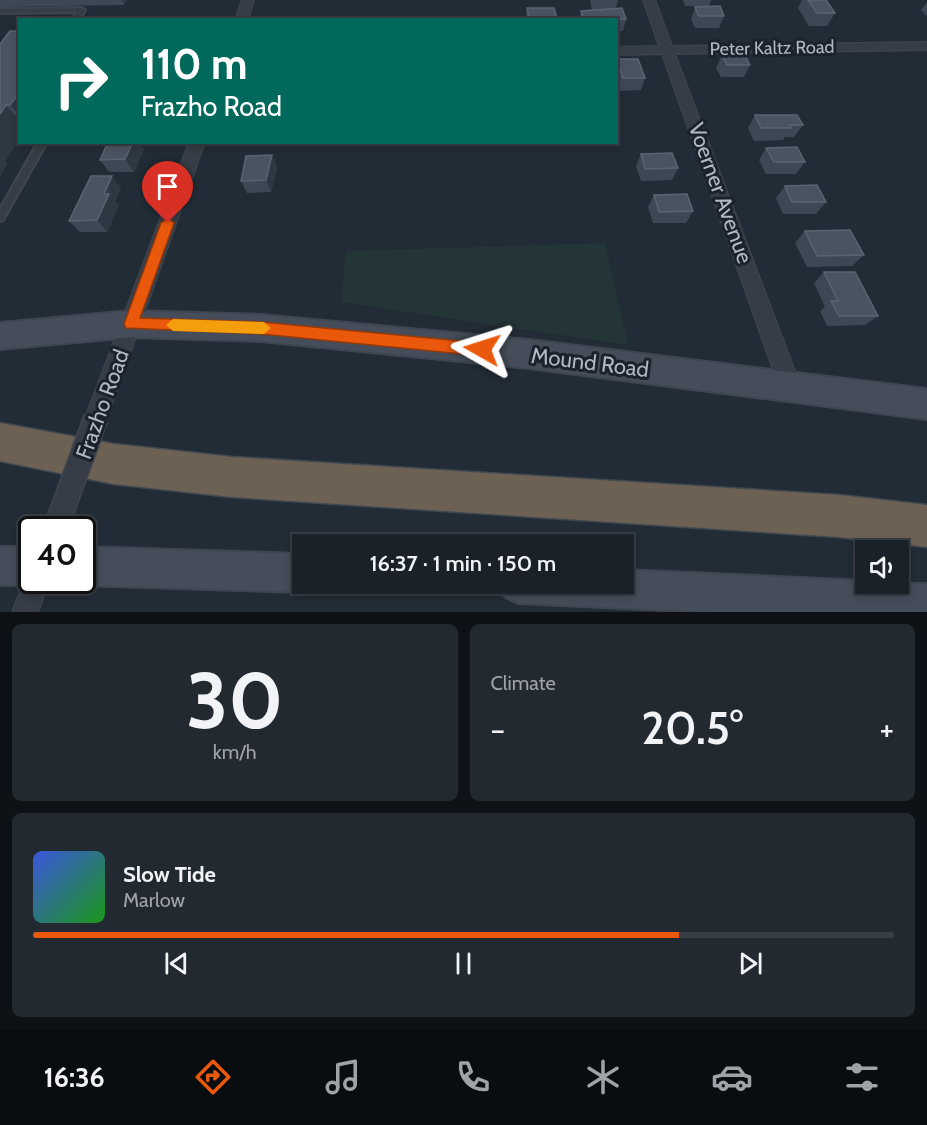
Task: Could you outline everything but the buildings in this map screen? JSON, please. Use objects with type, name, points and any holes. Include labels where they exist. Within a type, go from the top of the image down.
[{"type":"highway","points":[[0,442],[114,464],[232,477],[839,516],[927,526]]},
{"type":"street","points":[[242,18],[248,0]]},
{"type":"street","name":"Voerner Avenue","points":[[649,0],[790,387]]},
{"type":"street","name":"Peter Kaltz Road","points":[[618,51],[927,46]]},
{"type":"street","name":"Frazho Road","points":[[60,516],[196,144]]},
{"type":"street","name":"Mound Road","points":[[0,336],[131,324],[261,328],[343,334],[529,354],[927,404]]},
{"type":"street","points":[[0,566],[18,566]]},
{"type":"street","points":[[96,567],[292,573]]},
{"type":"street","points":[[634,589],[927,603]]},
{"type":"street","points":[[25,612],[32,594]]},
{"type":"lane","points":[[0,11],[82,10],[76,18]]},
{"type":"lane","points":[[0,217],[42,144]]},
{"type":"shaded area","points":[[605,243],[628,345],[341,302],[346,251]]},
{"type":"slow traffic","points":[[173,325],[264,328]]},
{"type":"route","points":[[168,223],[131,324],[261,328],[482,349]]}]
